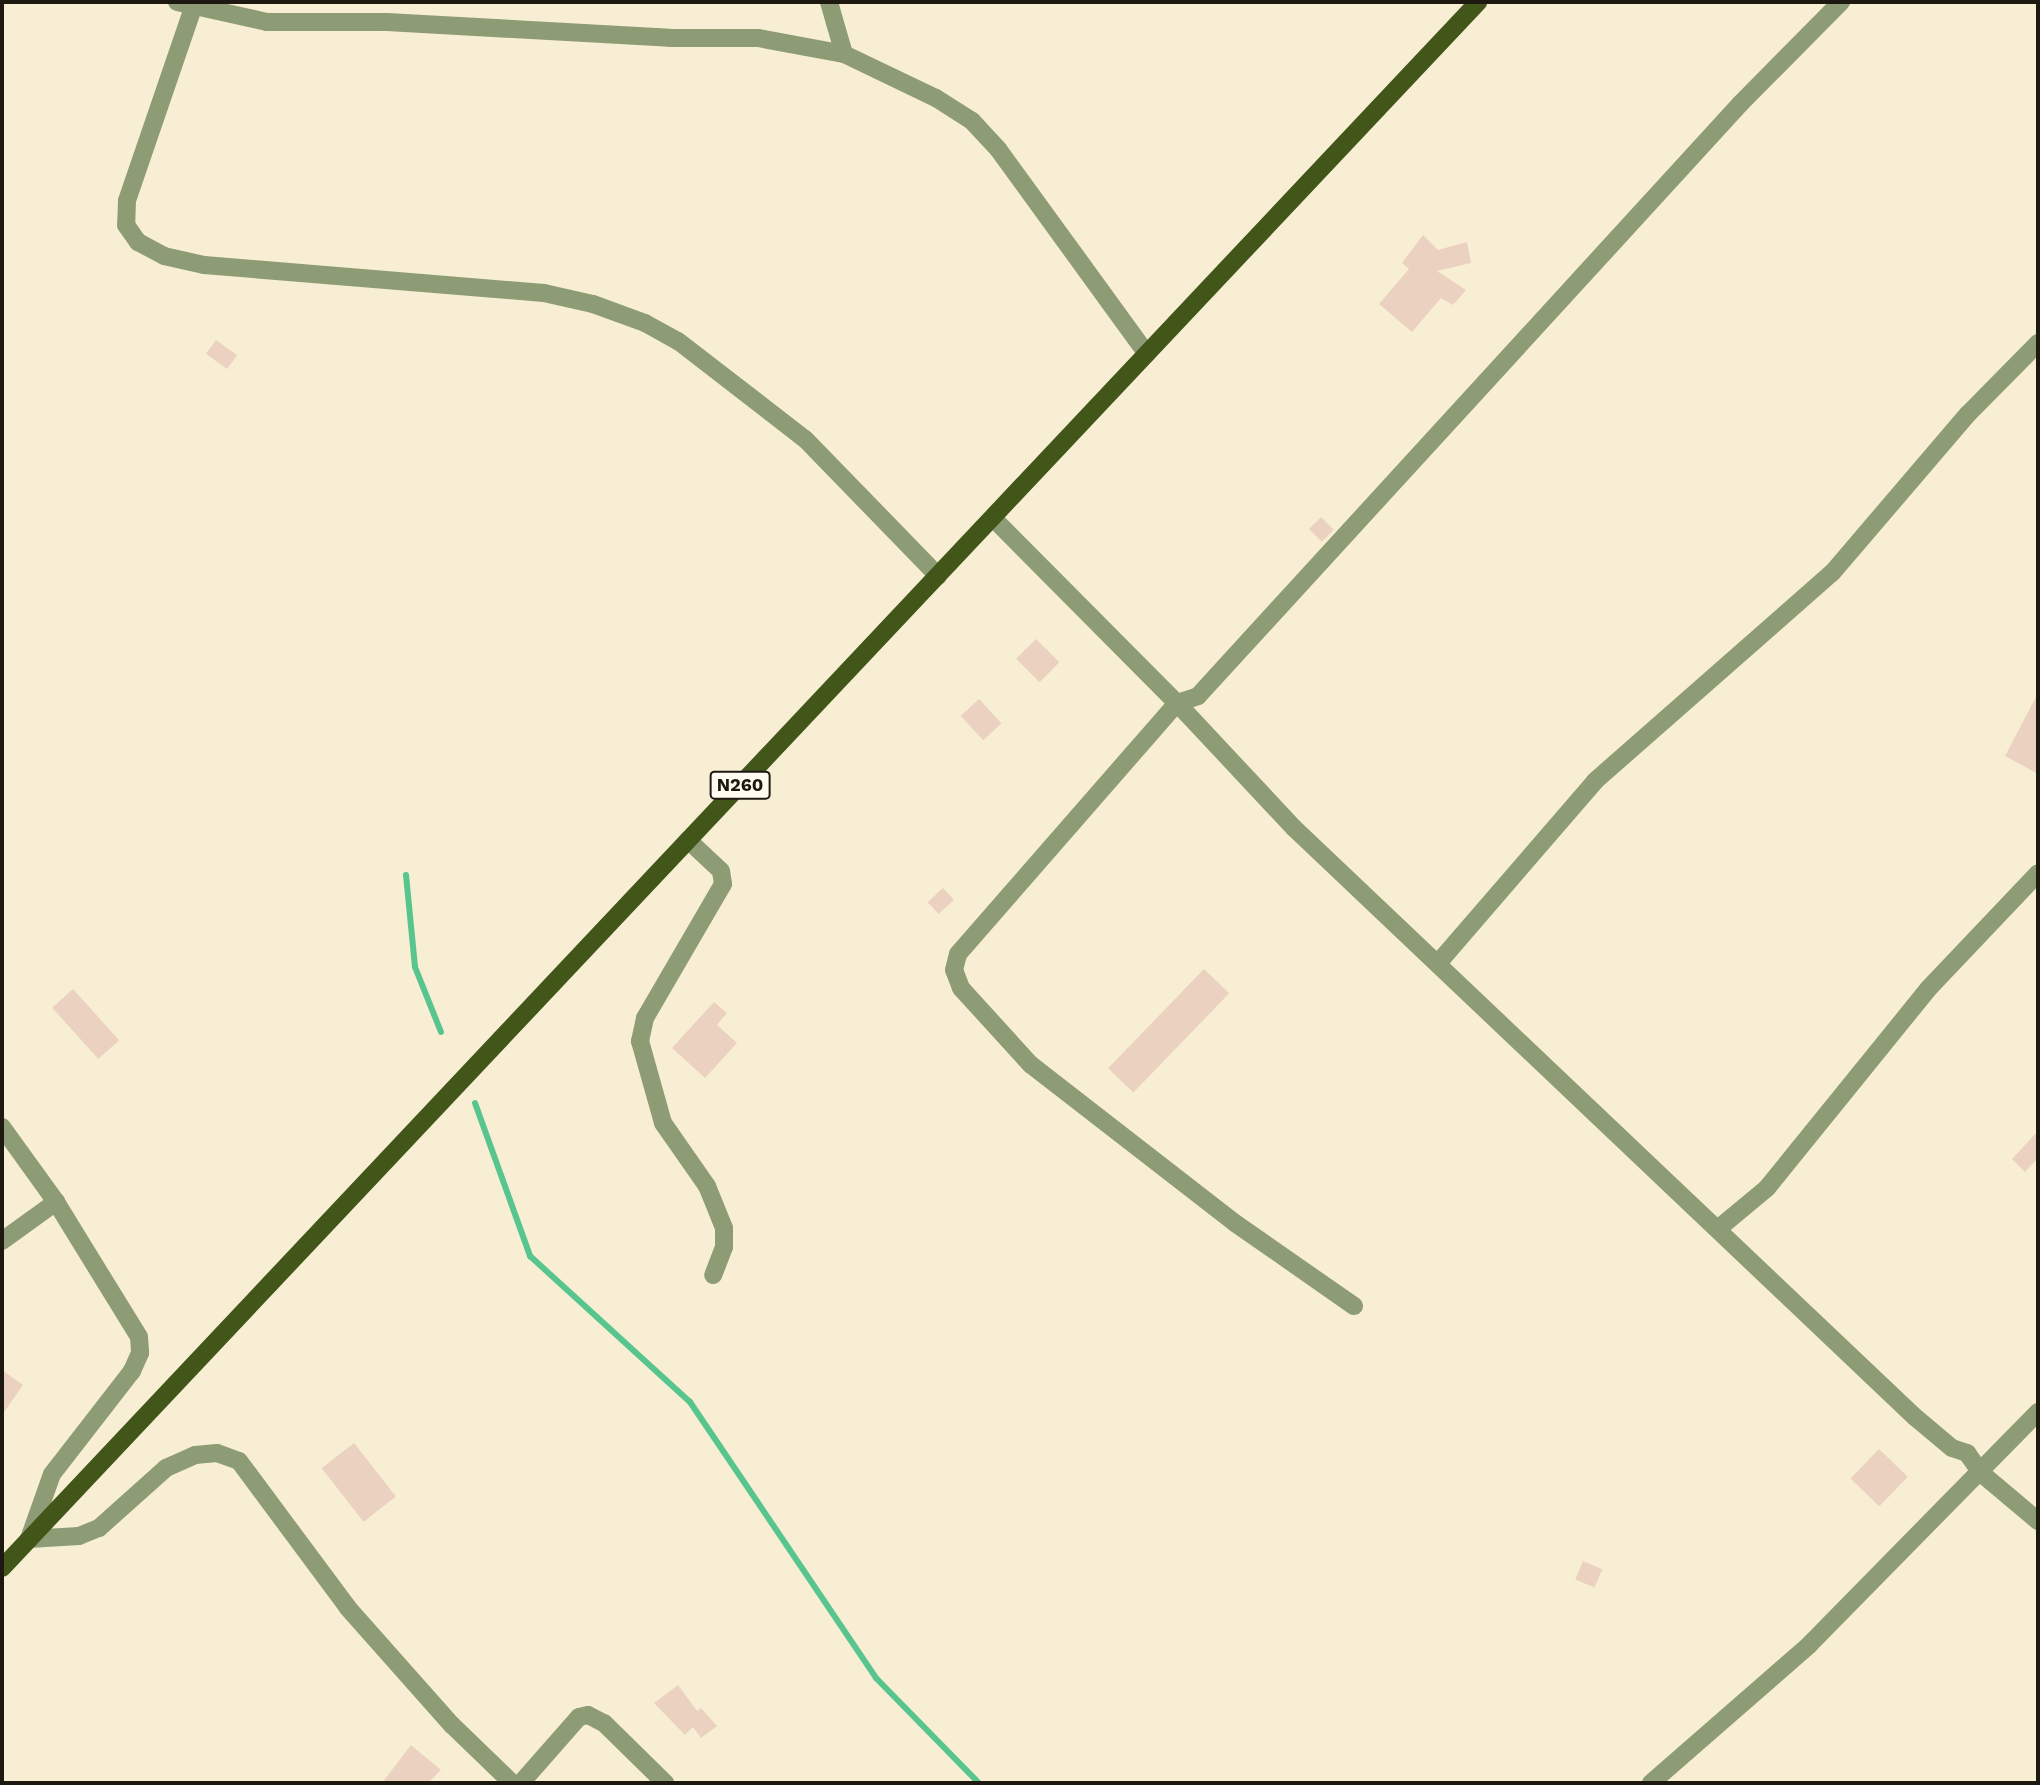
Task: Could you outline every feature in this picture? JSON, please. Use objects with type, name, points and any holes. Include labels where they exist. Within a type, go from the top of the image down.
[{"type":"main road","name":"N260","points":[[2,1568],[1478,2]]},
{"type":"street","points":[[829,2],[844,54]]},
{"type":"street","points":[[1354,1306],[1235,1223],[1031,1065],[981,1016],[954,970],[958,954],[1177,703],[1198,696],[1731,114],[1841,2]]},
{"type":"street","points":[[938,576],[805,439],[678,341],[645,323],[544,293],[204,265],[164,256],[138,242],[126,225],[127,201],[178,61],[188,4],[267,22],[387,22],[670,38],[758,38],[844,54],[936,98],[972,121],[998,149],[1147,354]]},
{"type":"street","points":[[1439,962],[1595,781],[1832,573],[1968,414],[2038,343]]},
{"type":"street","points":[[993,518],[1177,703],[1294,828],[1439,962],[1915,1417],[1952,1448],[1967,1453],[1981,1473],[2038,1521]]},
{"type":"street","points":[[688,840],[721,872],[723,884],[645,1018],[640,1041],[663,1123],[707,1186],[724,1228],[724,1247],[713,1275]]},
{"type":"street","points":[[1719,1228],[1784,1169],[1930,988],[2038,873]]},
{"type":"street","points":[[2,1128],[56,1202],[139,1337],[140,1353],[132,1371],[52,1475],[29,1539],[79,1536],[99,1528],[166,1468],[195,1455],[217,1453],[239,1461],[348,1608],[452,1725],[512,1783]]},
{"type":"street","points":[[2,1241],[56,1202]]},
{"type":"street","points":[[1651,1783],[1809,1645],[1981,1473],[2038,1412]]},
{"type":"street","points":[[521,1783],[579,1717],[588,1715],[604,1723],[665,1783]]},
{"type":"building","points":[[1423,235],[1438,250],[1467,242],[1471,263],[1437,271],[1466,290],[1453,305],[1441,298],[1412,332],[1379,304],[1409,269],[1402,263]]},
{"type":"building","points":[[216,340],[237,355],[227,369],[206,354]]},
{"type":"building","points":[[1321,517],[1334,530],[1322,542],[1309,529]]},
{"type":"building","points":[[1036,639],[1059,662],[1040,682],[1016,659]]},
{"type":"building","points":[[2038,693],[2038,774],[2005,756]]},
{"type":"building","points":[[979,699],[1002,723],[983,740],[961,716]]},
{"type":"building","points":[[943,888],[954,900],[939,914],[928,902]]},
{"type":"building","points":[[1204,969],[1229,993],[1133,1093],[1108,1068]]},
{"type":"building","points":[[73,989],[119,1040],[98,1059],[52,1008]]},
{"type":"building","points":[[714,1002],[727,1013],[717,1025],[737,1043],[705,1078],[672,1048]]},
{"type":"building","points":[[2038,1131],[2038,1158],[2025,1172],[2012,1159]]},
{"type":"building","points":[[2,1370],[23,1385],[2,1415]]},
{"type":"building","points":[[354,1443],[396,1497],[364,1522],[322,1468]]},
{"type":"building","points":[[1879,1449],[1908,1477],[1879,1506],[1851,1478]]},
{"type":"building","points":[[1583,1561],[1602,1569],[1595,1588],[1575,1579]]},
{"type":"building","points":[[678,1685],[697,1711],[701,1708],[717,1726],[701,1738],[693,1727],[685,1735],[654,1703]]},
{"type":"building","points":[[411,1745],[441,1770],[428,1783],[382,1783]]},
{"type":"waterway","points":[[406,875],[415,967],[441,1032]]},
{"type":"waterway","points":[[475,1103],[530,1256],[690,1402],[876,1678],[979,1783]]}]
